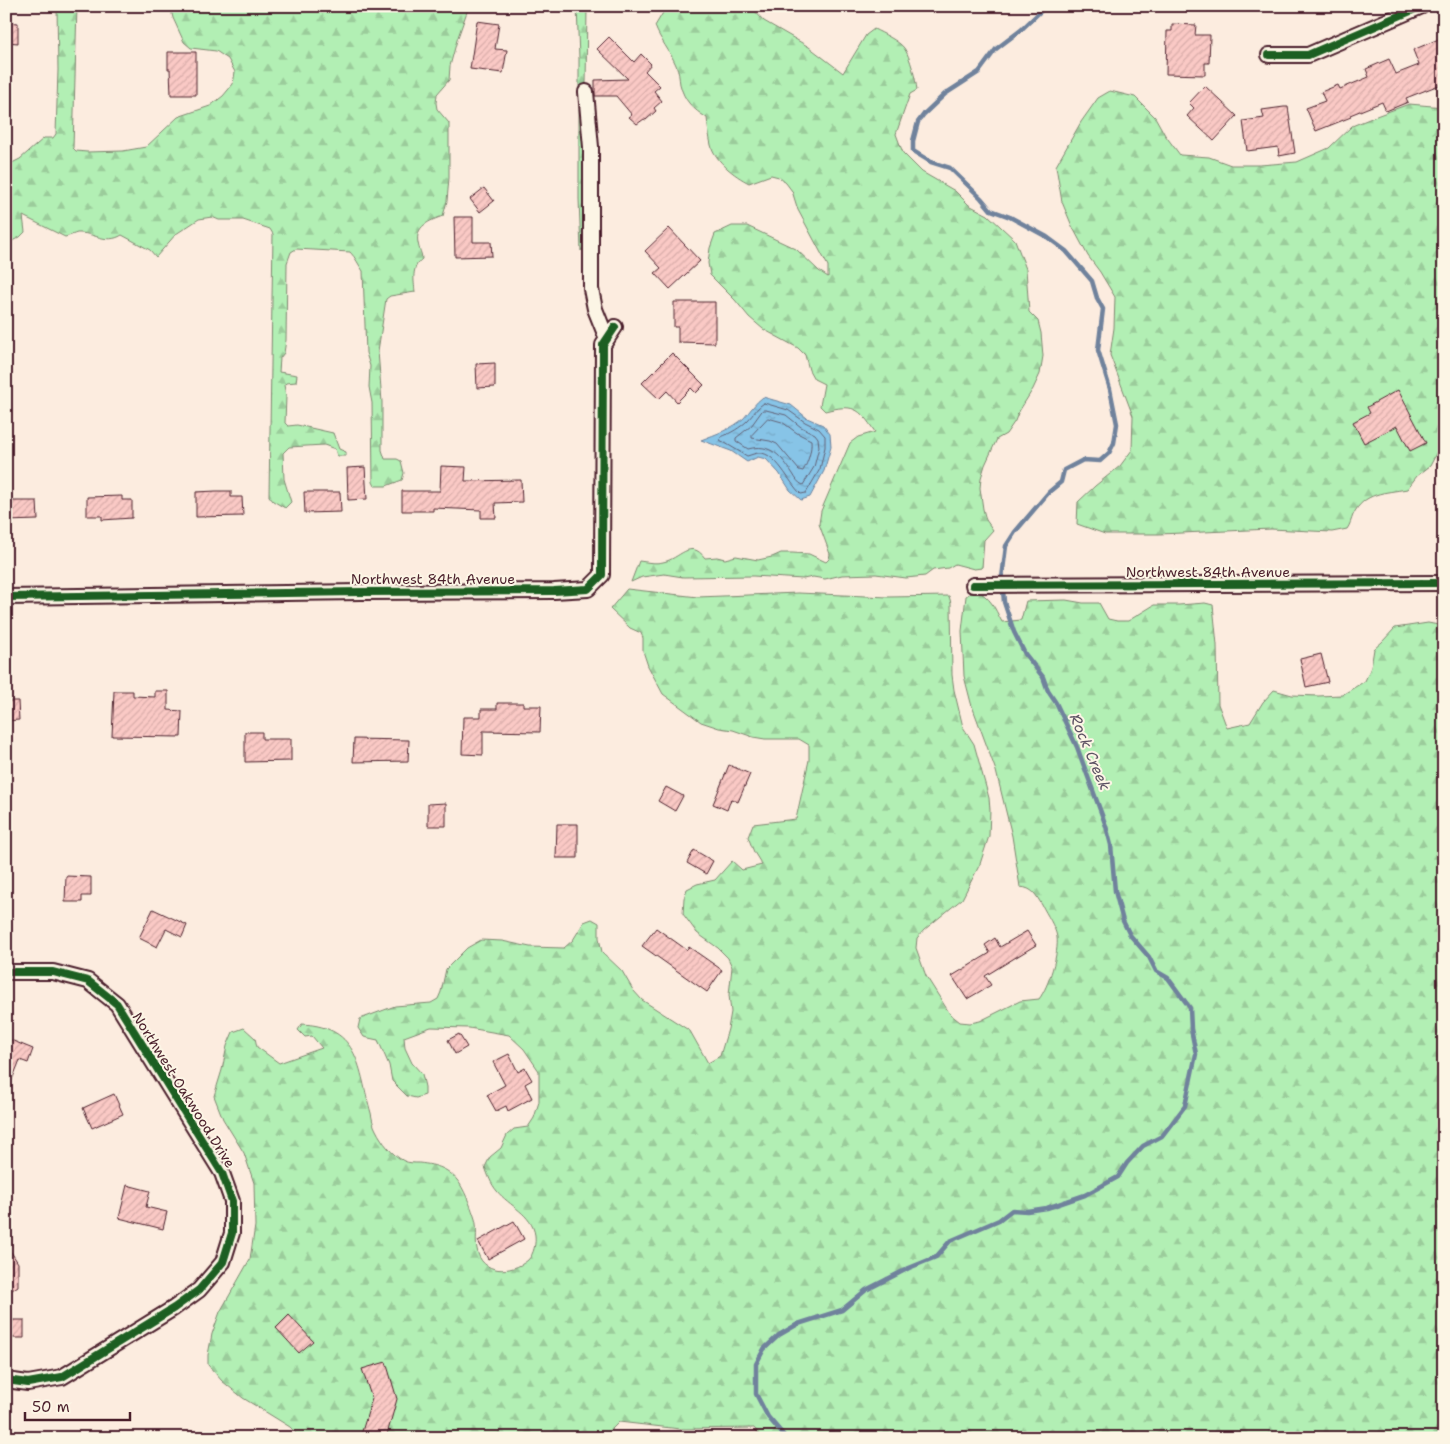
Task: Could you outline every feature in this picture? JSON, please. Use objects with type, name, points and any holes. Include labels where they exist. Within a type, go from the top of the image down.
[{"type":"street","points":[[1269,55],[1308,55],[1422,6]]},
{"type":"street","name":"Northwest 84th Avenue","points":[[6,597],[554,591],[588,589],[602,575],[603,346],[611,333],[595,309],[591,289],[591,147],[586,92]]},
{"type":"street","name":"Northwest 84th Avenue","points":[[980,585],[1444,583]]},
{"type":"street","name":"Northwest Oakwood Drive","points":[[6,972],[53,972],[88,981],[117,1004],[222,1173],[232,1201],[232,1233],[223,1262],[199,1290],[174,1308],[62,1377],[28,1383],[6,1380]]},
{"type":"green space","points":[[57,6],[77,6],[73,148],[76,151],[87,152],[123,151],[146,147],[178,117],[210,106],[223,96],[233,84],[235,72],[228,59],[216,51],[191,48],[184,42],[173,18],[170,6],[469,6],[457,40],[450,66],[449,80],[437,94],[437,109],[449,123],[447,201],[443,216],[428,222],[419,232],[418,243],[422,259],[418,262],[415,270],[415,292],[390,296],[386,299],[378,351],[382,402],[382,450],[385,459],[401,461],[404,473],[402,480],[386,486],[375,486],[373,482],[372,403],[369,387],[370,366],[366,353],[363,271],[350,252],[296,249],[291,252],[287,263],[286,340],[284,353],[280,358],[279,372],[297,375],[296,382],[284,385],[286,396],[285,423],[288,426],[297,425],[333,433],[339,449],[346,452],[346,456],[337,456],[335,449],[324,445],[289,447],[283,453],[284,479],[291,502],[285,508],[273,501],[269,496],[273,234],[270,229],[243,220],[219,220],[212,217],[199,219],[176,234],[156,257],[150,250],[122,235],[110,239],[77,233],[65,237],[23,216],[25,232],[20,237],[6,244],[6,166],[20,159],[44,138],[53,138],[56,134]]},
{"type":"green space","points":[[577,6],[587,6],[584,244],[581,251],[579,58]]},
{"type":"green space","points":[[667,6],[750,6],[764,21],[809,47],[843,73],[866,35],[874,29],[902,45],[912,68],[917,90],[910,94],[896,134],[903,153],[922,172],[955,191],[969,205],[988,215],[1015,240],[1026,269],[1029,312],[1038,321],[1043,356],[1040,374],[1033,389],[1006,434],[997,439],[981,478],[980,488],[983,509],[986,520],[993,530],[984,540],[982,568],[974,569],[955,564],[948,568],[933,570],[925,576],[906,578],[876,574],[842,575],[825,579],[813,577],[803,579],[753,576],[683,577],[664,574],[642,577],[631,582],[639,561],[663,562],[690,550],[700,552],[705,558],[717,557],[725,559],[736,556],[758,560],[781,553],[792,553],[809,554],[826,562],[830,554],[819,524],[821,511],[850,443],[858,437],[875,432],[864,417],[854,410],[842,408],[825,411],[820,406],[824,384],[814,379],[809,370],[805,355],[798,348],[763,329],[749,317],[710,275],[708,263],[710,248],[715,234],[732,226],[747,226],[796,249],[828,277],[828,266],[798,210],[792,191],[786,183],[779,177],[771,175],[749,183],[732,172],[713,151],[707,118],[693,108],[684,95],[677,67],[655,26]]},
{"type":"green space","points":[[1110,91],[1135,97],[1155,117],[1165,135],[1180,155],[1209,157],[1231,165],[1297,162],[1329,148],[1352,126],[1379,115],[1409,104],[1444,107],[1444,439],[1430,466],[1417,476],[1407,489],[1376,495],[1363,502],[1353,515],[1347,529],[1332,532],[1271,529],[1159,534],[1105,534],[1077,524],[1078,502],[1120,466],[1132,450],[1133,416],[1110,355],[1114,328],[1115,297],[1088,256],[1072,226],[1062,202],[1056,166],[1081,122],[1098,98]]},
{"type":"green space","points":[[627,589],[698,597],[798,593],[888,597],[949,596],[951,603],[954,690],[963,727],[974,744],[989,798],[989,836],[980,864],[962,899],[924,930],[917,938],[916,948],[926,976],[950,1014],[960,1022],[970,1023],[980,1021],[1020,1001],[1039,999],[1050,978],[1055,960],[1057,937],[1055,929],[1038,898],[1031,890],[1020,887],[1012,836],[996,771],[971,703],[964,676],[962,631],[966,596],[975,590],[985,596],[992,603],[1002,622],[1021,620],[1026,601],[1066,600],[1099,603],[1108,619],[1117,621],[1128,621],[1154,605],[1205,603],[1213,605],[1217,645],[1218,704],[1227,728],[1250,723],[1263,702],[1274,690],[1292,695],[1342,695],[1365,681],[1371,667],[1374,649],[1395,628],[1428,623],[1444,626],[1444,1438],[763,1438],[754,1428],[680,1429],[619,1422],[603,1438],[301,1438],[290,1427],[243,1398],[222,1381],[208,1365],[212,1334],[220,1312],[250,1259],[255,1226],[254,1183],[244,1153],[223,1119],[214,1096],[227,1046],[233,1032],[244,1028],[255,1038],[257,1047],[279,1063],[322,1048],[312,1036],[305,1037],[298,1030],[302,1024],[321,1027],[336,1033],[354,1053],[373,1124],[381,1139],[391,1152],[404,1161],[437,1166],[447,1171],[456,1179],[471,1206],[475,1219],[476,1246],[480,1258],[484,1264],[498,1270],[514,1268],[528,1260],[534,1248],[535,1235],[525,1216],[495,1188],[485,1167],[490,1157],[501,1148],[507,1135],[514,1129],[528,1127],[534,1118],[539,1102],[539,1071],[524,1049],[509,1035],[469,1028],[431,1027],[404,1037],[405,1048],[412,1063],[422,1074],[425,1087],[425,1095],[416,1098],[407,1096],[392,1081],[389,1065],[378,1040],[364,1037],[358,1028],[360,1019],[395,1006],[431,1003],[438,999],[446,969],[467,948],[481,940],[502,941],[530,947],[564,948],[573,940],[584,922],[592,919],[599,923],[599,938],[602,952],[622,971],[633,990],[642,1000],[690,1031],[708,1063],[720,1056],[731,1012],[729,995],[732,967],[728,958],[718,948],[697,933],[683,914],[684,898],[687,889],[697,884],[715,880],[732,861],[742,870],[762,865],[748,837],[753,824],[796,819],[809,760],[809,745],[799,739],[753,737],[701,722],[663,694],[648,666],[643,651],[641,633],[630,628],[610,609]]},
{"type":"water","points":[[763,397],[791,405],[807,418],[823,425],[830,434],[831,447],[824,471],[810,497],[801,500],[790,490],[779,473],[766,459],[758,457],[747,462],[731,451],[701,440],[724,431],[739,422]]},
{"type":"building","points":[[477,21],[499,24],[495,49],[507,50],[503,73],[470,69]]},
{"type":"building","points":[[6,22],[18,23],[18,43],[6,42]]},
{"type":"building","points":[[1172,24],[1196,25],[1195,35],[1210,35],[1209,63],[1205,63],[1205,75],[1166,74],[1167,31],[1172,31]]},
{"type":"building","points":[[609,37],[634,62],[641,54],[651,64],[645,71],[660,86],[654,91],[662,101],[654,108],[656,111],[646,120],[644,119],[637,124],[629,117],[632,115],[616,96],[595,96],[595,80],[628,79],[597,49]]},
{"type":"building","points":[[1441,38],[1444,45],[1444,83],[1406,98],[1408,102],[1386,111],[1382,102],[1316,131],[1306,108],[1325,101],[1321,92],[1338,85],[1340,89],[1369,77],[1366,69],[1389,59],[1396,74],[1419,65],[1413,50]]},
{"type":"building","points":[[168,52],[196,52],[196,95],[171,95]]},
{"type":"building","points":[[1205,86],[1237,116],[1214,141],[1187,116],[1194,108],[1189,103]]},
{"type":"building","points":[[1288,107],[1295,153],[1279,156],[1278,147],[1247,151],[1243,121],[1264,118],[1262,110]]},
{"type":"building","points":[[484,188],[494,201],[480,212],[470,199]]},
{"type":"building","points":[[454,217],[473,217],[473,242],[491,242],[492,256],[455,257]]},
{"type":"building","points":[[669,228],[700,261],[670,289],[655,273],[661,268],[645,251]]},
{"type":"building","points":[[674,302],[715,302],[715,343],[678,342],[678,327],[674,327]]},
{"type":"building","points":[[672,353],[704,385],[696,393],[691,388],[677,402],[667,391],[659,399],[642,383]]},
{"type":"building","points":[[495,363],[495,387],[477,388],[476,364]]},
{"type":"building","points":[[1398,390],[1426,443],[1410,451],[1397,426],[1364,443],[1353,422],[1370,413],[1367,407]]},
{"type":"building","points":[[441,466],[466,467],[465,481],[521,480],[522,502],[495,503],[496,518],[481,518],[481,510],[433,508],[433,511],[402,511],[402,491],[440,491]]},
{"type":"building","points":[[365,467],[367,499],[348,500],[347,468]]},
{"type":"building","points":[[231,491],[231,497],[242,497],[243,516],[196,517],[196,492]]},
{"type":"building","points":[[304,492],[340,492],[341,512],[305,513]]},
{"type":"building","points":[[122,496],[122,500],[132,500],[132,518],[102,520],[102,516],[87,516],[87,497]]},
{"type":"building","points":[[6,501],[37,501],[38,520],[6,521]]},
{"type":"building","points":[[1321,654],[1328,682],[1306,687],[1300,659]]},
{"type":"building","points":[[114,691],[133,691],[133,696],[155,697],[155,691],[168,691],[168,710],[182,711],[181,737],[112,736]]},
{"type":"building","points":[[6,701],[18,701],[19,720],[6,721]]},
{"type":"building","points":[[497,703],[523,703],[523,706],[541,706],[540,732],[483,731],[483,755],[462,754],[463,717],[481,717],[481,709],[497,709]]},
{"type":"building","points":[[245,732],[262,732],[262,739],[291,739],[291,761],[245,762]]},
{"type":"building","points":[[354,739],[409,740],[408,761],[353,762]]},
{"type":"building","points":[[729,765],[750,774],[738,802],[731,799],[727,810],[713,804]]},
{"type":"building","points":[[666,787],[683,796],[675,811],[658,801]]},
{"type":"building","points":[[446,803],[446,826],[428,826],[428,804]]},
{"type":"building","points":[[557,824],[578,824],[578,858],[556,858]]},
{"type":"building","points":[[694,850],[713,861],[706,874],[687,863]]},
{"type":"building","points":[[66,876],[91,877],[91,896],[82,896],[82,902],[65,902]]},
{"type":"building","points":[[153,909],[187,925],[182,937],[166,929],[157,947],[139,938]]},
{"type":"building","points":[[656,928],[687,950],[689,947],[722,970],[707,992],[642,946]]},
{"type":"building","points":[[1027,931],[1036,945],[985,976],[991,985],[967,999],[952,976],[990,953],[985,945],[995,938],[1000,947]]},
{"type":"building","points":[[459,1034],[467,1047],[455,1054],[448,1040]]},
{"type":"building","points":[[6,1038],[33,1049],[28,1063],[20,1060],[7,1092]]},
{"type":"building","points":[[509,1054],[518,1072],[525,1068],[532,1080],[525,1084],[532,1098],[508,1111],[506,1106],[496,1111],[487,1095],[505,1085],[493,1062]]},
{"type":"building","points":[[114,1094],[123,1114],[92,1128],[83,1108]]},
{"type":"building","points":[[127,1185],[150,1191],[146,1207],[167,1212],[163,1229],[119,1218]]},
{"type":"building","points":[[514,1221],[524,1239],[488,1259],[478,1241]]},
{"type":"building","points":[[6,1244],[18,1263],[18,1286],[6,1294]]},
{"type":"building","points":[[289,1315],[313,1341],[299,1353],[276,1328]]},
{"type":"building","points":[[6,1320],[24,1320],[24,1338],[6,1338]]},
{"type":"building","points":[[386,1362],[397,1399],[386,1438],[378,1435],[377,1438],[360,1438],[372,1399],[362,1369]]},
{"type":"waterway","name":"Rock Creek","points":[[786,1438],[768,1417],[756,1394],[756,1364],[764,1349],[779,1335],[798,1324],[842,1310],[866,1290],[909,1268],[936,1257],[950,1241],[999,1220],[1012,1210],[1027,1211],[1047,1208],[1085,1195],[1118,1177],[1127,1163],[1143,1146],[1162,1136],[1185,1106],[1196,1054],[1191,1029],[1190,1008],[1168,978],[1156,971],[1149,957],[1130,935],[1123,921],[1115,891],[1111,845],[1106,826],[1077,747],[1056,703],[1048,691],[1043,677],[1025,654],[1014,632],[1004,602],[1002,578],[1006,546],[1015,532],[1049,492],[1061,482],[1064,470],[1083,460],[1100,461],[1109,453],[1114,443],[1117,424],[1110,389],[1098,350],[1103,309],[1097,298],[1092,281],[1066,251],[1047,237],[1010,217],[991,210],[950,168],[931,162],[913,151],[913,141],[918,122],[924,114],[945,94],[979,72],[996,49],[1021,30],[1046,6]]},
{"type":"cycle path","points":[[1269,55],[1308,55],[1422,6]]},
{"type":"cycle path","points":[[6,597],[554,591],[588,589],[602,575],[603,345],[615,327]]},
{"type":"cycle path","points":[[973,585],[1444,583]]},
{"type":"cycle path","points":[[6,972],[53,972],[88,981],[117,1004],[222,1173],[232,1201],[232,1233],[223,1262],[199,1290],[174,1308],[62,1377],[28,1383],[6,1380]]}]
